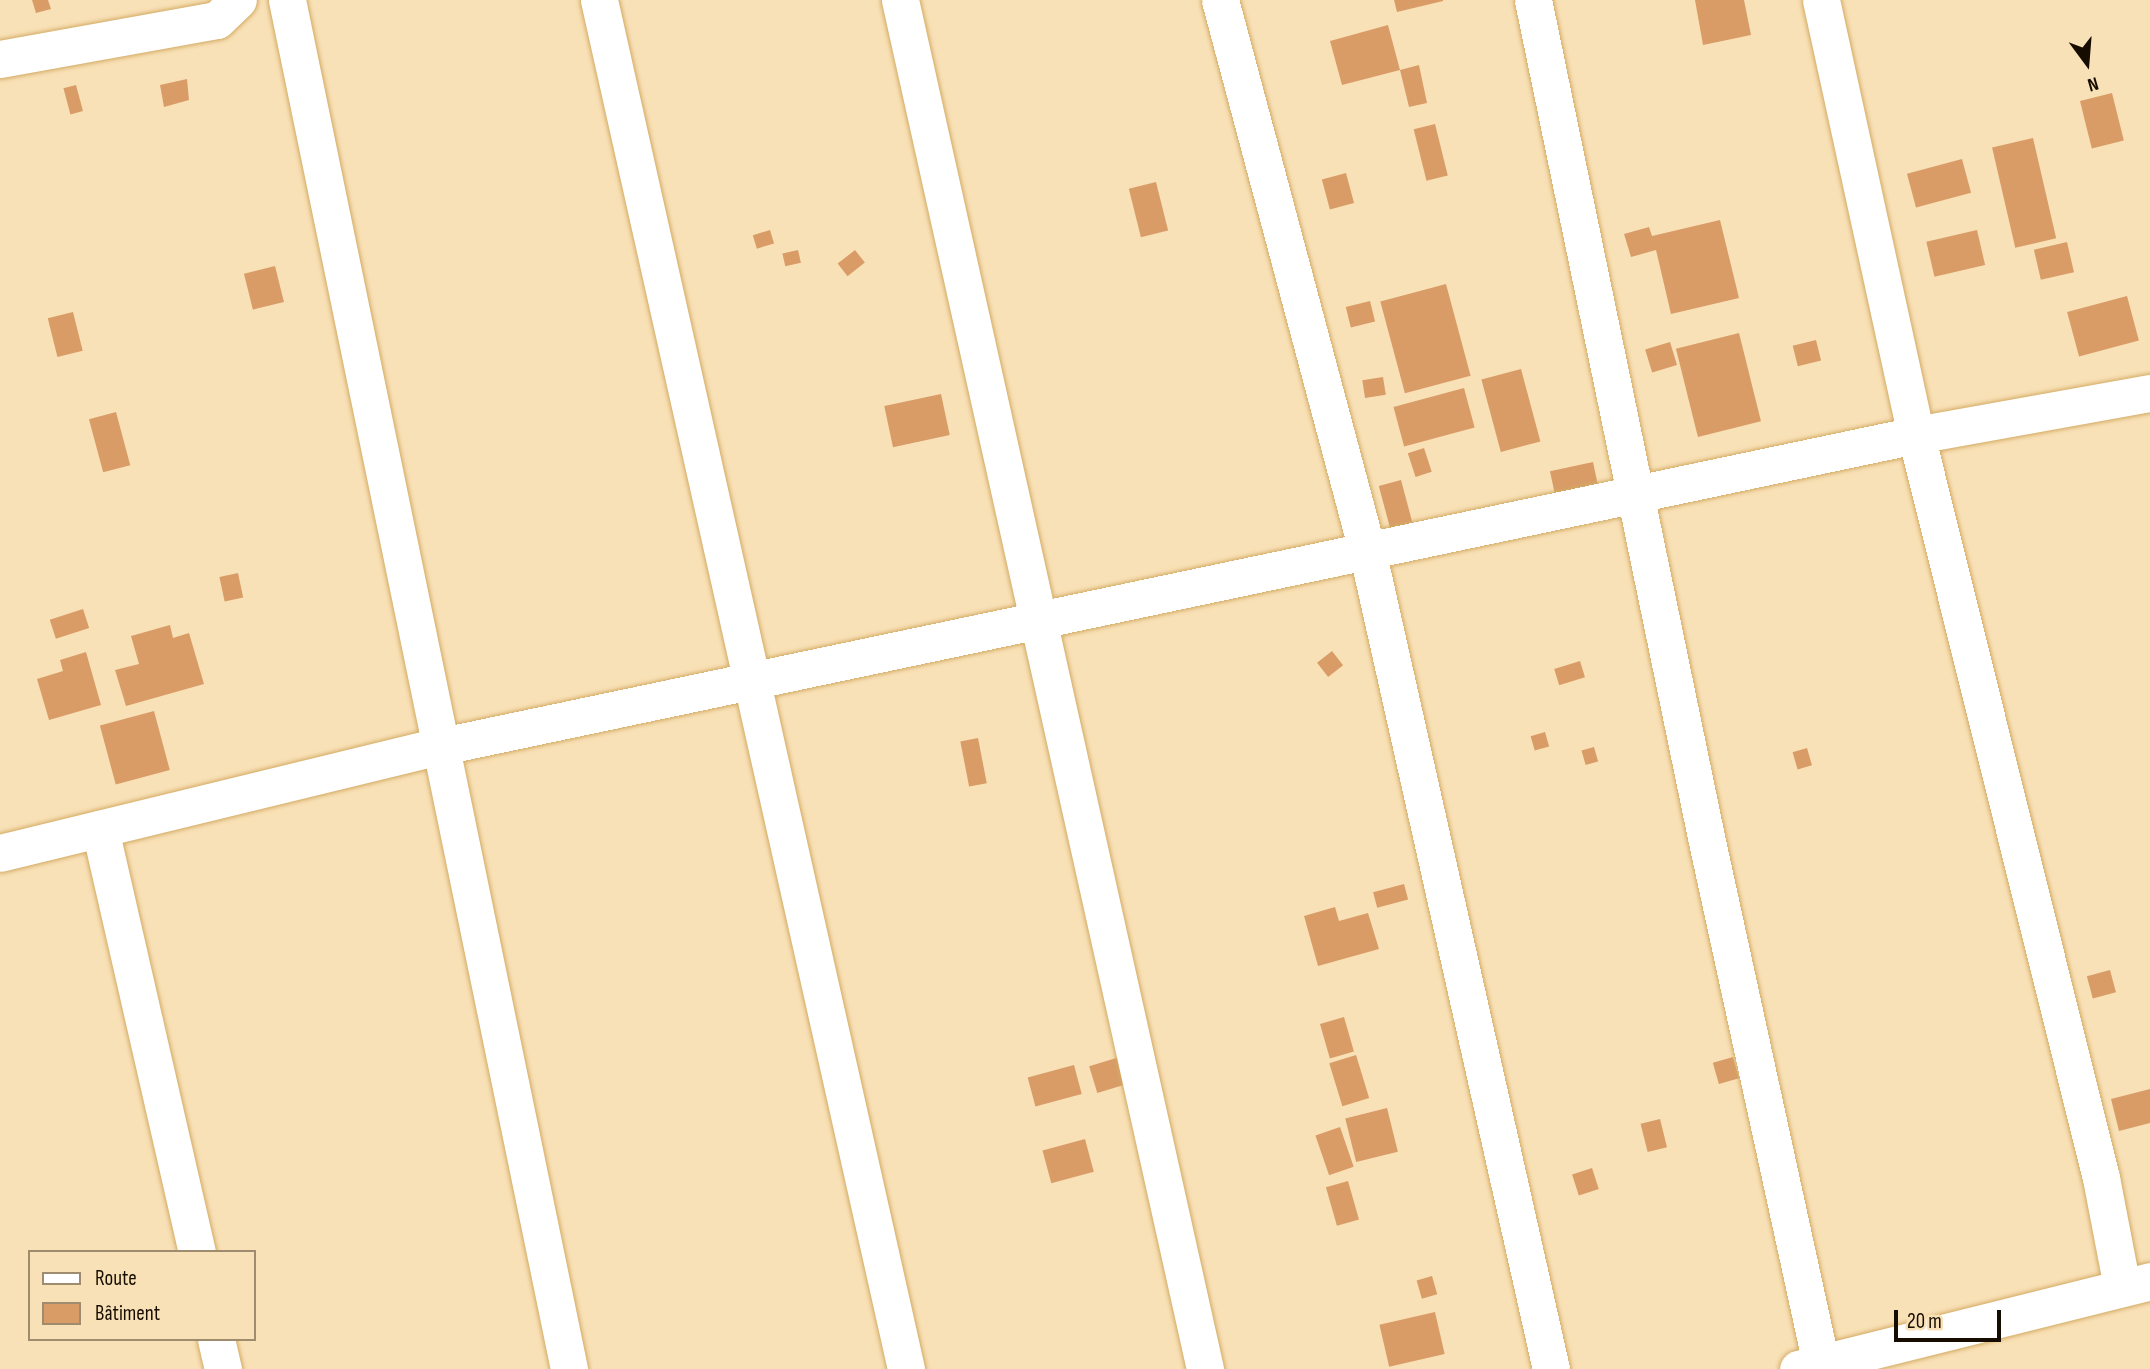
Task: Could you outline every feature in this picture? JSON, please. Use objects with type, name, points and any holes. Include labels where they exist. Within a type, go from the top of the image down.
[{"type":"street","points":[[0,59],[217,20],[237,0]]},
{"type":"street","points":[[287,0],[569,1369]]},
{"type":"street","points":[[599,0],[906,1369]]},
{"type":"street","points":[[900,0],[1205,1369]]},
{"type":"street","points":[[1220,0],[1367,550],[1550,1369]]},
{"type":"street","points":[[1533,0],[1636,497],[1810,1366],[2136,1284],[2101,1178],[1916,435],[1821,0]]},
{"type":"street","points":[[0,853],[441,747],[1038,619],[1636,497],[1916,435],[2150,393]]},
{"type":"street","points":[[100,829],[197,1250]]},
{"type":"street","points":[[216,1341],[223,1369]]},
{"type":"building","points":[[32,0],[48,0],[51,9],[36,13]]},
{"type":"building","points":[[1394,0],[1443,0],[1443,1],[1397,12]]},
{"type":"building","points":[[1695,0],[1744,0],[1751,35],[1703,45]]},
{"type":"building","points":[[1388,25],[1400,70],[1342,85],[1330,41]]},
{"type":"building","points":[[1419,65],[1427,103],[1409,107],[1400,70]]},
{"type":"building","points":[[187,79],[189,100],[164,107],[160,85]]},
{"type":"building","points":[[76,85],[83,111],[70,114],[63,88]]},
{"type":"building","points":[[2112,93],[2124,141],[2092,149],[2080,101]]},
{"type":"building","points":[[1435,124],[1448,175],[1426,181],[1414,129]]},
{"type":"building","points":[[2033,138],[2056,238],[2015,248],[1992,147]]},
{"type":"building","points":[[1962,159],[1971,193],[1916,208],[1907,174]]},
{"type":"building","points":[[1346,173],[1354,203],[1330,209],[1322,179]]},
{"type":"building","points":[[1156,182],[1168,231],[1141,237],[1129,189]]},
{"type":"building","points":[[1720,220],[1739,298],[1671,314],[1656,250],[1631,257],[1624,234],[1649,227],[1652,236]]},
{"type":"building","points":[[770,230],[774,243],[757,249],[753,235]]},
{"type":"building","points":[[1977,230],[1985,265],[1934,277],[1926,242]]},
{"type":"building","points":[[2067,242],[2074,272],[2041,280],[2034,250]]},
{"type":"building","points":[[798,250],[801,263],[785,266],[782,254]]},
{"type":"building","points":[[855,250],[865,263],[848,276],[838,264]]},
{"type":"building","points":[[275,266],[284,302],[253,310],[244,274]]},
{"type":"building","points":[[1446,284],[1471,376],[1405,393],[1380,302]]},
{"type":"building","points":[[2127,296],[2139,340],[2079,356],[2067,312]]},
{"type":"building","points":[[1370,301],[1375,321],[1351,327],[1346,307]]},
{"type":"building","points":[[73,312],[83,351],[57,357],[48,318]]},
{"type":"building","points":[[1739,333],[1761,421],[1698,437],[1676,349]]},
{"type":"building","points":[[1816,340],[1821,360],[1798,366],[1793,346]]},
{"type":"building","points":[[1670,342],[1677,365],[1652,373],[1645,350]]},
{"type":"building","points":[[1521,369],[1540,441],[1501,452],[1481,380]]},
{"type":"building","points":[[1383,377],[1386,395],[1365,398],[1362,380]]},
{"type":"building","points":[[1464,388],[1475,428],[1404,446],[1393,407]]},
{"type":"building","points":[[941,394],[950,435],[893,447],[884,406]]},
{"type":"building","points":[[116,412],[130,465],[103,472],[89,419]]},
{"type":"building","points":[[1424,448],[1432,472],[1416,477],[1408,453]]},
{"type":"building","points":[[1593,462],[1598,485],[1555,495],[1550,471]]},
{"type":"building","points":[[1401,480],[1413,524],[1391,530],[1379,486]]},
{"type":"building","points":[[238,573],[243,597],[225,601],[219,577]]},
{"type":"building","points":[[83,609],[89,628],[56,639],[50,620]]},
{"type":"building","points":[[170,625],[173,638],[189,633],[204,684],[126,706],[115,670],[139,664],[131,636]]},
{"type":"building","points":[[1332,651],[1343,665],[1328,677],[1317,663]]},
{"type":"building","points":[[86,652],[101,705],[49,720],[37,679],[63,671],[60,660]]},
{"type":"building","points":[[1580,661],[1585,677],[1559,685],[1554,669]]},
{"type":"building","points":[[154,711],[170,770],[116,784],[100,725]]},
{"type":"building","points":[[1545,732],[1549,746],[1535,751],[1531,736]]},
{"type":"building","points":[[978,738],[987,783],[969,787],[960,741]]},
{"type":"building","points":[[1594,747],[1598,761],[1586,765],[1582,751]]},
{"type":"building","points":[[1807,748],[1812,765],[1798,769],[1793,752]]},
{"type":"building","points":[[1404,884],[1408,899],[1377,908],[1373,892]]},
{"type":"building","points":[[1335,907],[1339,921],[1368,913],[1379,949],[1318,966],[1304,916]]},
{"type":"building","points":[[2110,970],[2116,992],[2093,998],[2087,976]]},
{"type":"building","points":[[1344,1017],[1354,1052],[1330,1058],[1320,1024]]},
{"type":"building","points":[[1136,1052],[1144,1079],[1097,1093],[1089,1066]]},
{"type":"building","points":[[1356,1055],[1369,1098],[1342,1106],[1329,1063]]},
{"type":"building","points":[[1733,1057],[1739,1078],[1719,1084],[1713,1063]]},
{"type":"building","points":[[1074,1065],[1082,1094],[1035,1106],[1028,1077]]},
{"type":"building","points":[[2150,1089],[2150,1123],[2119,1131],[2111,1099]]},
{"type":"building","points":[[1387,1108],[1398,1152],[1356,1162],[1345,1118]]},
{"type":"building","points":[[1660,1119],[1667,1147],[1648,1152],[1641,1124]]},
{"type":"building","points":[[1340,1127],[1354,1167],[1329,1175],[1315,1135]]},
{"type":"building","points":[[1085,1139],[1094,1172],[1051,1183],[1042,1150]]},
{"type":"building","points":[[1592,1168],[1599,1189],[1579,1195],[1572,1174]]},
{"type":"building","points":[[1348,1181],[1359,1219],[1337,1226],[1326,1187]]},
{"type":"building","points":[[1432,1276],[1437,1294],[1422,1299],[1417,1280]]},
{"type":"building","points":[[1435,1312],[1445,1354],[1389,1367],[1379,1325]]}]
